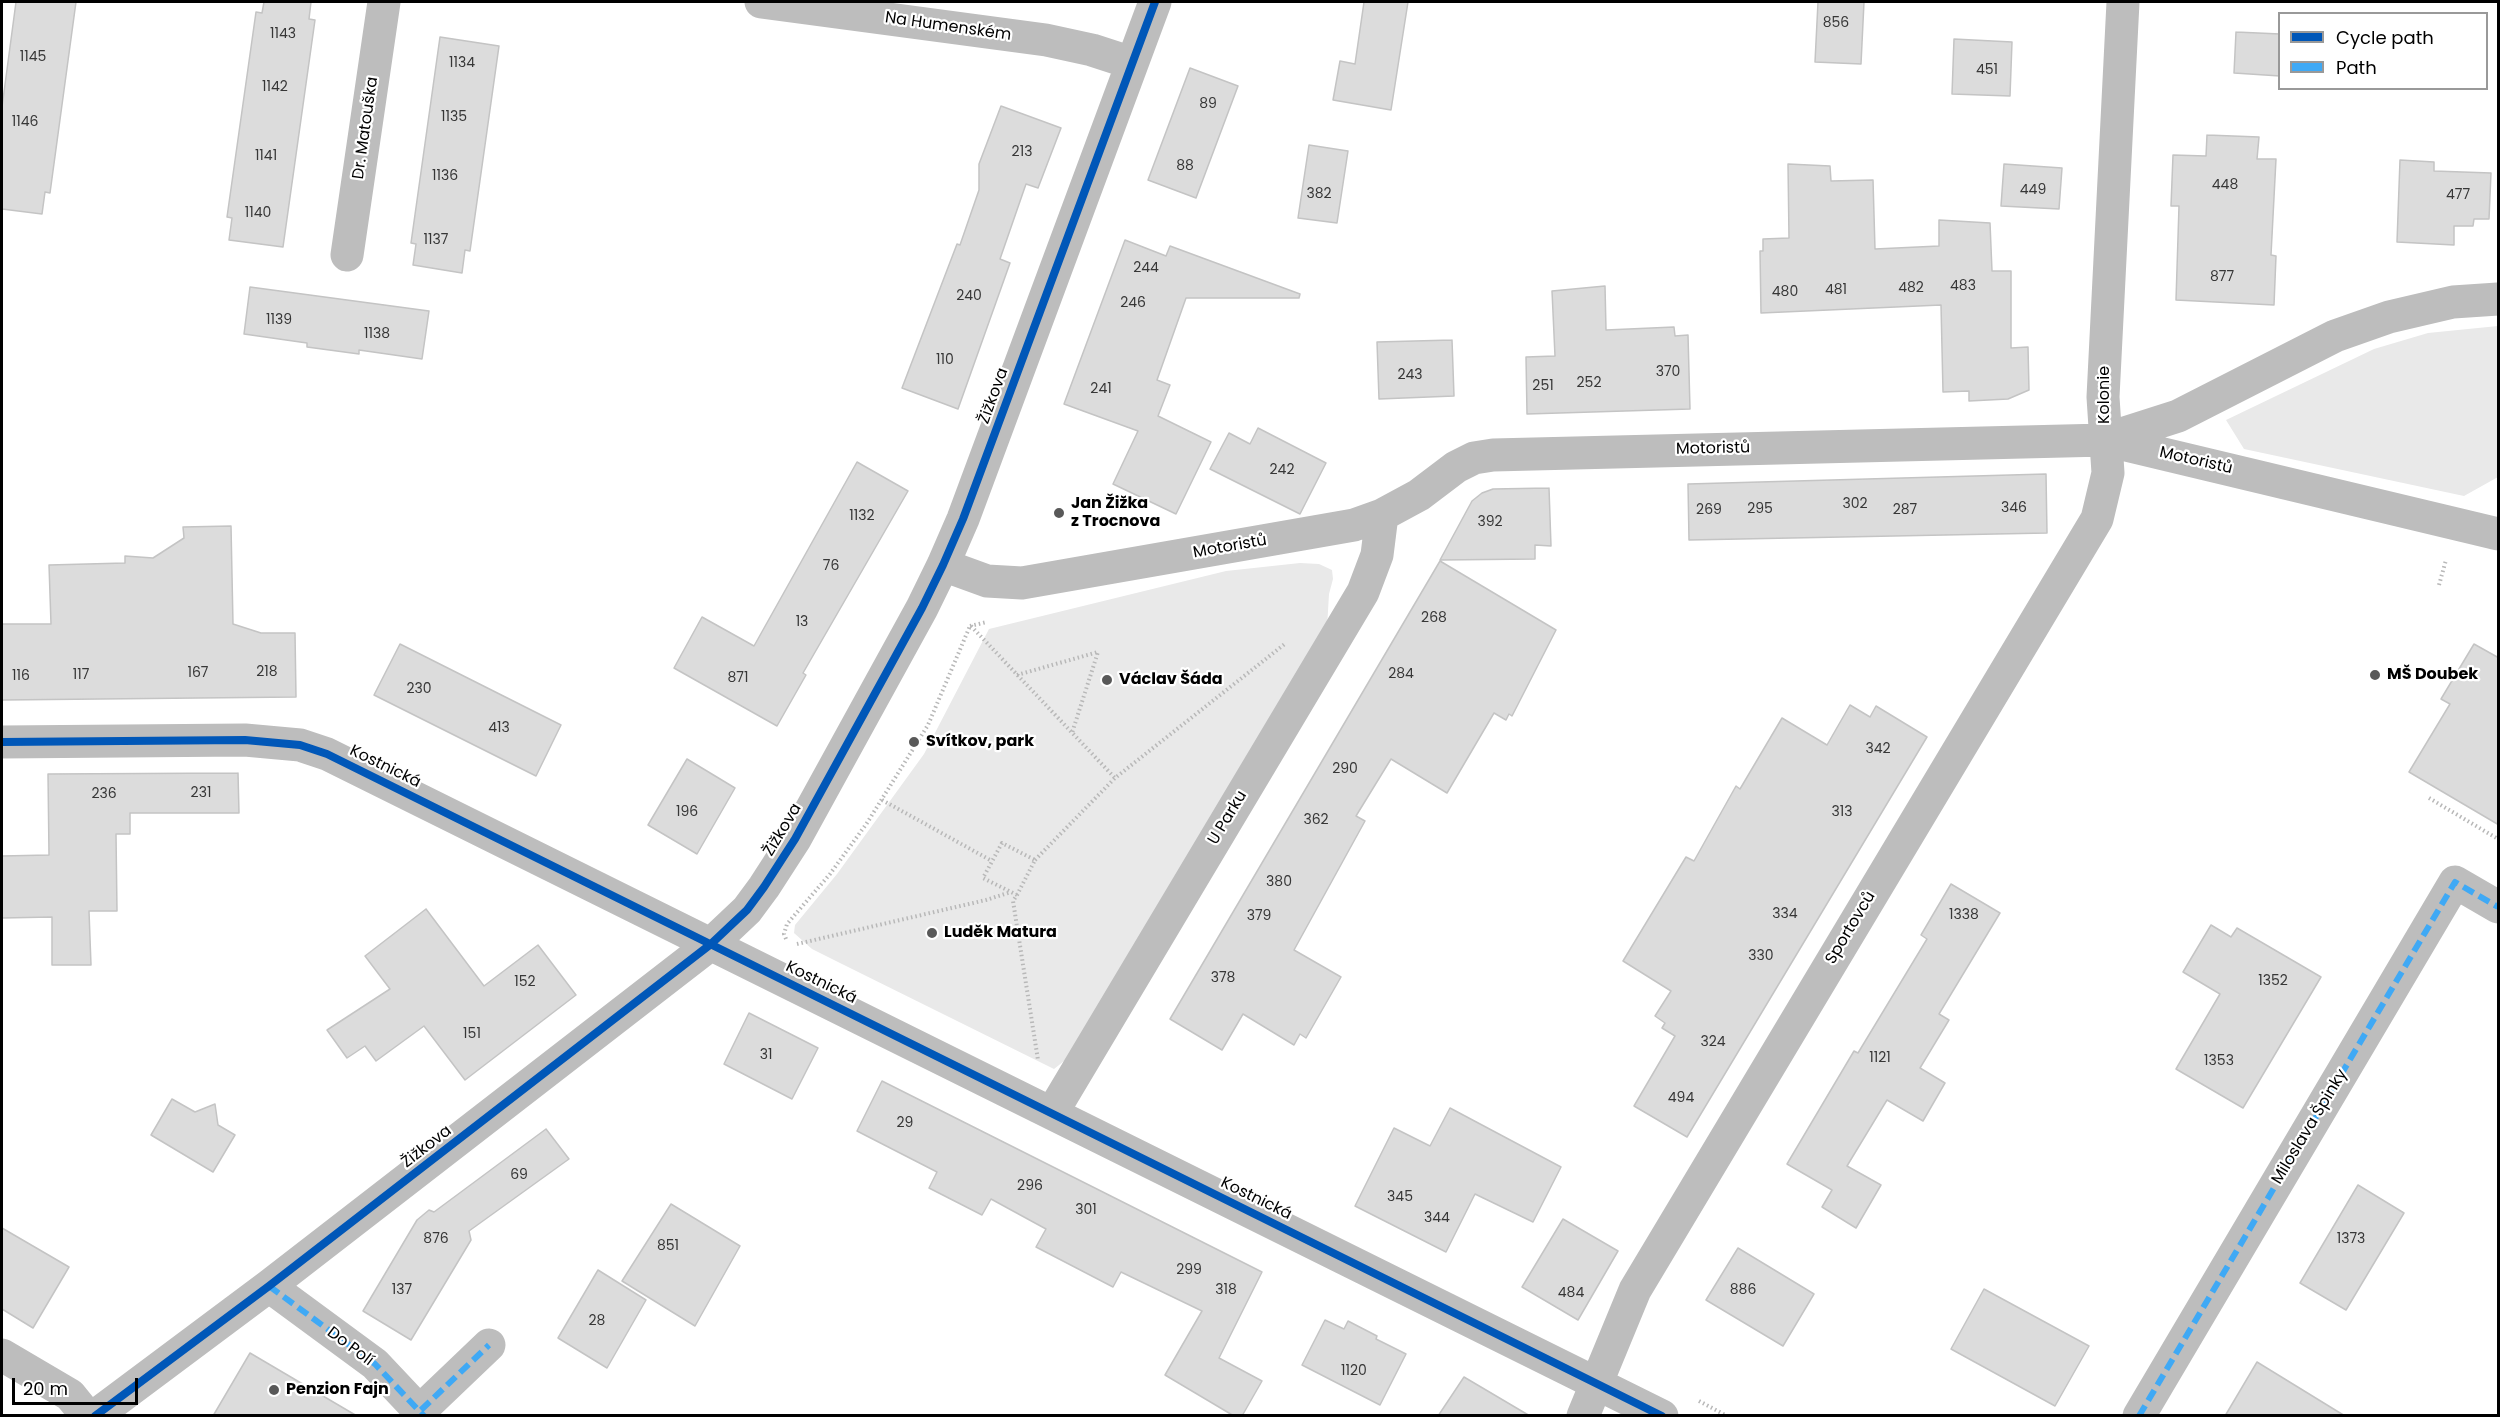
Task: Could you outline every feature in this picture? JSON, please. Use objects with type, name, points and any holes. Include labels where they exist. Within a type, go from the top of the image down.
[{"type":"street","name":"Dr. Matouška","points":[[347,255],[384,2]]},
{"type":"street","name":"Na Humenském","points":[[761,2],[1046,40],[1092,50],[1132,63]]},
{"type":"street","name":"Žižkova","points":[[95,1416],[269,1286],[711,944],[747,910],[795,839],[943,566],[967,508],[1155,2]]},
{"type":"street","name":"Kolonie","points":[[2123,2],[2103,397],[2105,440],[2178,416],[2335,336],[2389,316],[2453,302],[2499,299]]},
{"type":"street","name":"Motoristů","points":[[943,566],[987,581],[1022,583],[1354,525],[1382,516],[1419,495],[1456,467],[1474,459],[1493,455],[2105,440],[2499,534]]},
{"type":"street","name":"Sportovců","points":[[1583,1416],[1627,1308],[1647,1269],[2097,519],[2108,473],[2105,440]]},
{"type":"street","name":"U Parku","points":[[1052,1113],[1363,592],[1377,555],[1382,516]]},
{"type":"street","name":"Kostnická","points":[[2,742],[245,740],[300,745],[354,766],[1662,1416]]},
{"type":"street","name":"Miloslava Špinky","points":[[2139,1416],[2455,882],[2499,907]]},
{"type":"street","name":"Do Polí","points":[[269,1286],[375,1364],[423,1413]]},
{"type":"street","points":[[423,1413],[489,1345]]},
{"type":"street","points":[[2,1355],[70,1395],[87,1416]]},
{"type":"path","points":[[2439,585],[2449,553]]},
{"type":"path","points":[[1011,892],[986,900],[787,946],[784,934],[788,924],[830,874],[882,800],[928,725],[970,626],[1115,778]]},
{"type":"path","points":[[1038,1061],[1013,902],[1035,860],[1115,778],[1292,638]]},
{"type":"path","points":[[1017,675],[1098,651],[1072,733]]},
{"type":"path","points":[[2429,798],[2499,839]]},
{"type":"path","points":[[882,800],[993,861]]},
{"type":"path","points":[[1017,895],[983,878],[1002,843],[1035,860]]},
{"type":"shaded area","points":[[2498,326],[2498,477],[2464,496],[2244,449],[2226,420],[2374,349],[2428,333]]},
{"type":"shaded area","points":[[1300,563],[1319,564],[1332,570],[1327,628],[1078,1050],[1054,1069],[812,949],[794,933],[795,925],[837,874],[924,754],[989,629],[1226,571]]},
{"type":"building","points":[[16,2],[76,2],[50,193],[45,192],[42,214],[2,209],[2,107]]},
{"type":"building","points":[[264,2],[311,2],[309,19],[315,20],[283,247],[229,240],[232,218],[227,217],[256,12],[262,13]]},
{"type":"building","points":[[1364,2],[1408,2],[1391,110],[1333,100],[1340,61],[1355,64]]},
{"type":"building","points":[[1818,2],[1864,2],[1861,64],[1815,62]]},
{"type":"building","points":[[2236,32],[2278,34],[2278,76],[2234,73]]},
{"type":"building","points":[[440,37],[499,46],[470,251],[465,250],[462,273],[413,265],[416,244],[411,243]]},
{"type":"building","points":[[1954,39],[2012,42],[2010,96],[1952,94]]},
{"type":"building","points":[[1190,68],[1238,86],[1196,198],[1148,180]]},
{"type":"building","points":[[1001,106],[1061,128],[1038,188],[1026,184],[1000,259],[1010,263],[958,409],[902,388],[957,244],[960,245],[979,190],[979,164]]},
{"type":"building","points":[[2207,135],[2259,137],[2257,159],[2276,159],[2271,255],[2276,256],[2274,305],[2176,300],[2179,206],[2171,206],[2173,155],[2206,156]]},
{"type":"building","points":[[1309,145],[1348,151],[1337,223],[1298,218]]},
{"type":"building","points":[[2400,160],[2434,162],[2434,171],[2491,173],[2489,219],[2474,219],[2473,226],[2454,226],[2454,245],[2397,242]]},
{"type":"building","points":[[1788,164],[1830,166],[1831,181],[1873,180],[1875,249],[1939,246],[1939,220],[1990,223],[1992,271],[2011,271],[2011,348],[2028,347],[2029,390],[2008,399],[1969,401],[1969,391],[1943,392],[1941,305],[1761,313],[1760,251],[1763,251],[1763,239],[1789,238]]},
{"type":"building","points":[[2004,164],[2062,168],[2059,209],[2001,206]]},
{"type":"building","points":[[1125,240],[1166,256],[1170,246],[1300,294],[1299,298],[1186,298],[1157,380],[1170,385],[1158,416],[1211,442],[1176,514],[1113,484],[1138,431],[1064,404]]},
{"type":"building","points":[[1605,286],[1606,330],[1674,327],[1675,336],[1688,335],[1690,409],[1527,414],[1526,357],[1555,356],[1552,291]]},
{"type":"building","points":[[250,287],[429,311],[422,359],[359,350],[359,354],[307,347],[307,343],[244,334]]},
{"type":"building","points":[[1452,340],[1454,396],[1379,399],[1377,342]]},
{"type":"building","points":[[1258,428],[1326,463],[1300,514],[1210,469],[1229,433],[1250,444]]},
{"type":"building","points":[[857,462],[908,491],[803,673],[806,675],[777,726],[674,668],[702,617],[754,646]]},
{"type":"building","points":[[2046,474],[2047,533],[1689,540],[1688,484]]},
{"type":"building","points":[[1549,488],[1551,546],[1535,545],[1535,559],[1440,560],[1472,501],[1482,493],[1493,489]]},
{"type":"building","points":[[231,526],[233,624],[261,633],[295,633],[296,697],[2,700],[2,624],[51,624],[49,565],[125,563],[125,556],[153,558],[184,538],[183,527]]},
{"type":"building","points":[[1440,561],[1556,630],[1512,716],[1509,714],[1506,720],[1494,713],[1447,793],[1391,759],[1356,816],[1365,821],[1294,950],[1341,977],[1306,1038],[1300,1034],[1294,1045],[1243,1014],[1222,1050],[1170,1019]]},
{"type":"building","points":[[400,644],[561,725],[536,776],[374,695]]},
{"type":"building","points":[[2474,644],[2499,658],[2499,825],[2409,772],[2450,704],[2441,699]]},
{"type":"building","points":[[1850,705],[1870,717],[1876,706],[1927,737],[1687,1137],[1634,1106],[1675,1036],[1662,1028],[1665,1023],[1655,1016],[1671,991],[1623,961],[1686,857],[1694,861],[1736,786],[1740,789],[1782,718],[1827,745]]},
{"type":"building","points":[[687,759],[735,788],[697,854],[648,825]]},
{"type":"building","points":[[238,773],[239,813],[130,813],[130,834],[116,834],[117,911],[89,911],[91,965],[52,965],[52,917],[2,918],[2,856],[49,855],[48,774]]},
{"type":"building","points":[[1951,884],[2000,913],[1939,1014],[1949,1020],[1920,1068],[1945,1083],[1923,1121],[1887,1100],[1847,1166],[1881,1185],[1856,1228],[1822,1207],[1832,1190],[1787,1164],[1854,1051],[1858,1053],[1927,939],[1921,935]]},
{"type":"building","points":[[426,909],[484,986],[538,945],[576,995],[465,1080],[424,1026],[376,1061],[365,1046],[347,1058],[327,1030],[390,989],[365,956]]},
{"type":"building","points":[[2211,925],[2231,937],[2237,928],[2321,977],[2243,1108],[2176,1069],[2220,994],[2183,972]]},
{"type":"building","points":[[749,1013],[818,1048],[792,1099],[724,1064]]},
{"type":"building","points":[[882,1081],[1262,1272],[1219,1358],[1262,1381],[1242,1416],[1234,1416],[1165,1375],[1202,1311],[1121,1272],[1113,1287],[1036,1247],[1046,1229],[991,1199],[982,1215],[929,1188],[937,1172],[857,1131]]},
{"type":"building","points":[[172,1099],[195,1112],[215,1104],[218,1125],[235,1135],[213,1172],[151,1135]]},
{"type":"building","points":[[1450,1108],[1561,1167],[1533,1222],[1475,1194],[1446,1252],[1355,1206],[1394,1128],[1430,1146]]},
{"type":"building","points":[[546,1129],[569,1159],[469,1231],[471,1240],[411,1340],[363,1311],[417,1220],[429,1210],[434,1212]]},
{"type":"building","points":[[2358,1185],[2404,1213],[2346,1310],[2300,1283]]},
{"type":"building","points":[[671,1204],[740,1246],[695,1326],[622,1281]]},
{"type":"building","points":[[1563,1219],[1618,1251],[1578,1320],[1522,1287]]},
{"type":"building","points":[[2,1228],[69,1267],[33,1328],[2,1309]]},
{"type":"building","points":[[1738,1248],[1814,1294],[1783,1346],[1706,1300]]},
{"type":"building","points":[[598,1270],[646,1300],[607,1368],[558,1338]]},
{"type":"building","points":[[1984,1289],[2089,1346],[2055,1406],[1951,1349]]},
{"type":"building","points":[[1325,1320],[1344,1329],[1348,1321],[1406,1354],[1380,1405],[1302,1365]]},
{"type":"building","points":[[250,1353],[357,1416],[213,1416]]},
{"type":"building","points":[[2257,1362],[2345,1416],[2225,1416]]},
{"type":"building","points":[[1464,1377],[1530,1416],[1438,1416]]},
{"type":"marked path","points":[[2139,1416],[2455,882],[2498,907]]},
{"type":"marked path","points":[[269,1286],[375,1364],[424,1416]]},
{"type":"marked path","points":[[421,1410],[489,1345]]},
{"type":"cycle path","points":[[95,1416],[269,1286],[711,944],[747,910],[795,839],[922,608],[943,565],[963,519],[1155,2]]},
{"type":"cycle path","points":[[2,742],[245,740],[300,745],[327,754],[1662,1416]]},
{"type":"place","name":"Jan Žižka z Trocnova","points":[[1059,513]]},
{"type":"place","name":"MŠ Doubek","points":[[2375,675]]},
{"type":"place","name":"Václav Šáda","points":[[1107,680]]},
{"type":"place","name":"Svítkov, park","points":[[914,742]]},
{"type":"place","name":"Luděk Matura","points":[[932,933]]},
{"type":"place","name":"Penzion Fajn","points":[[274,1390]]}]
